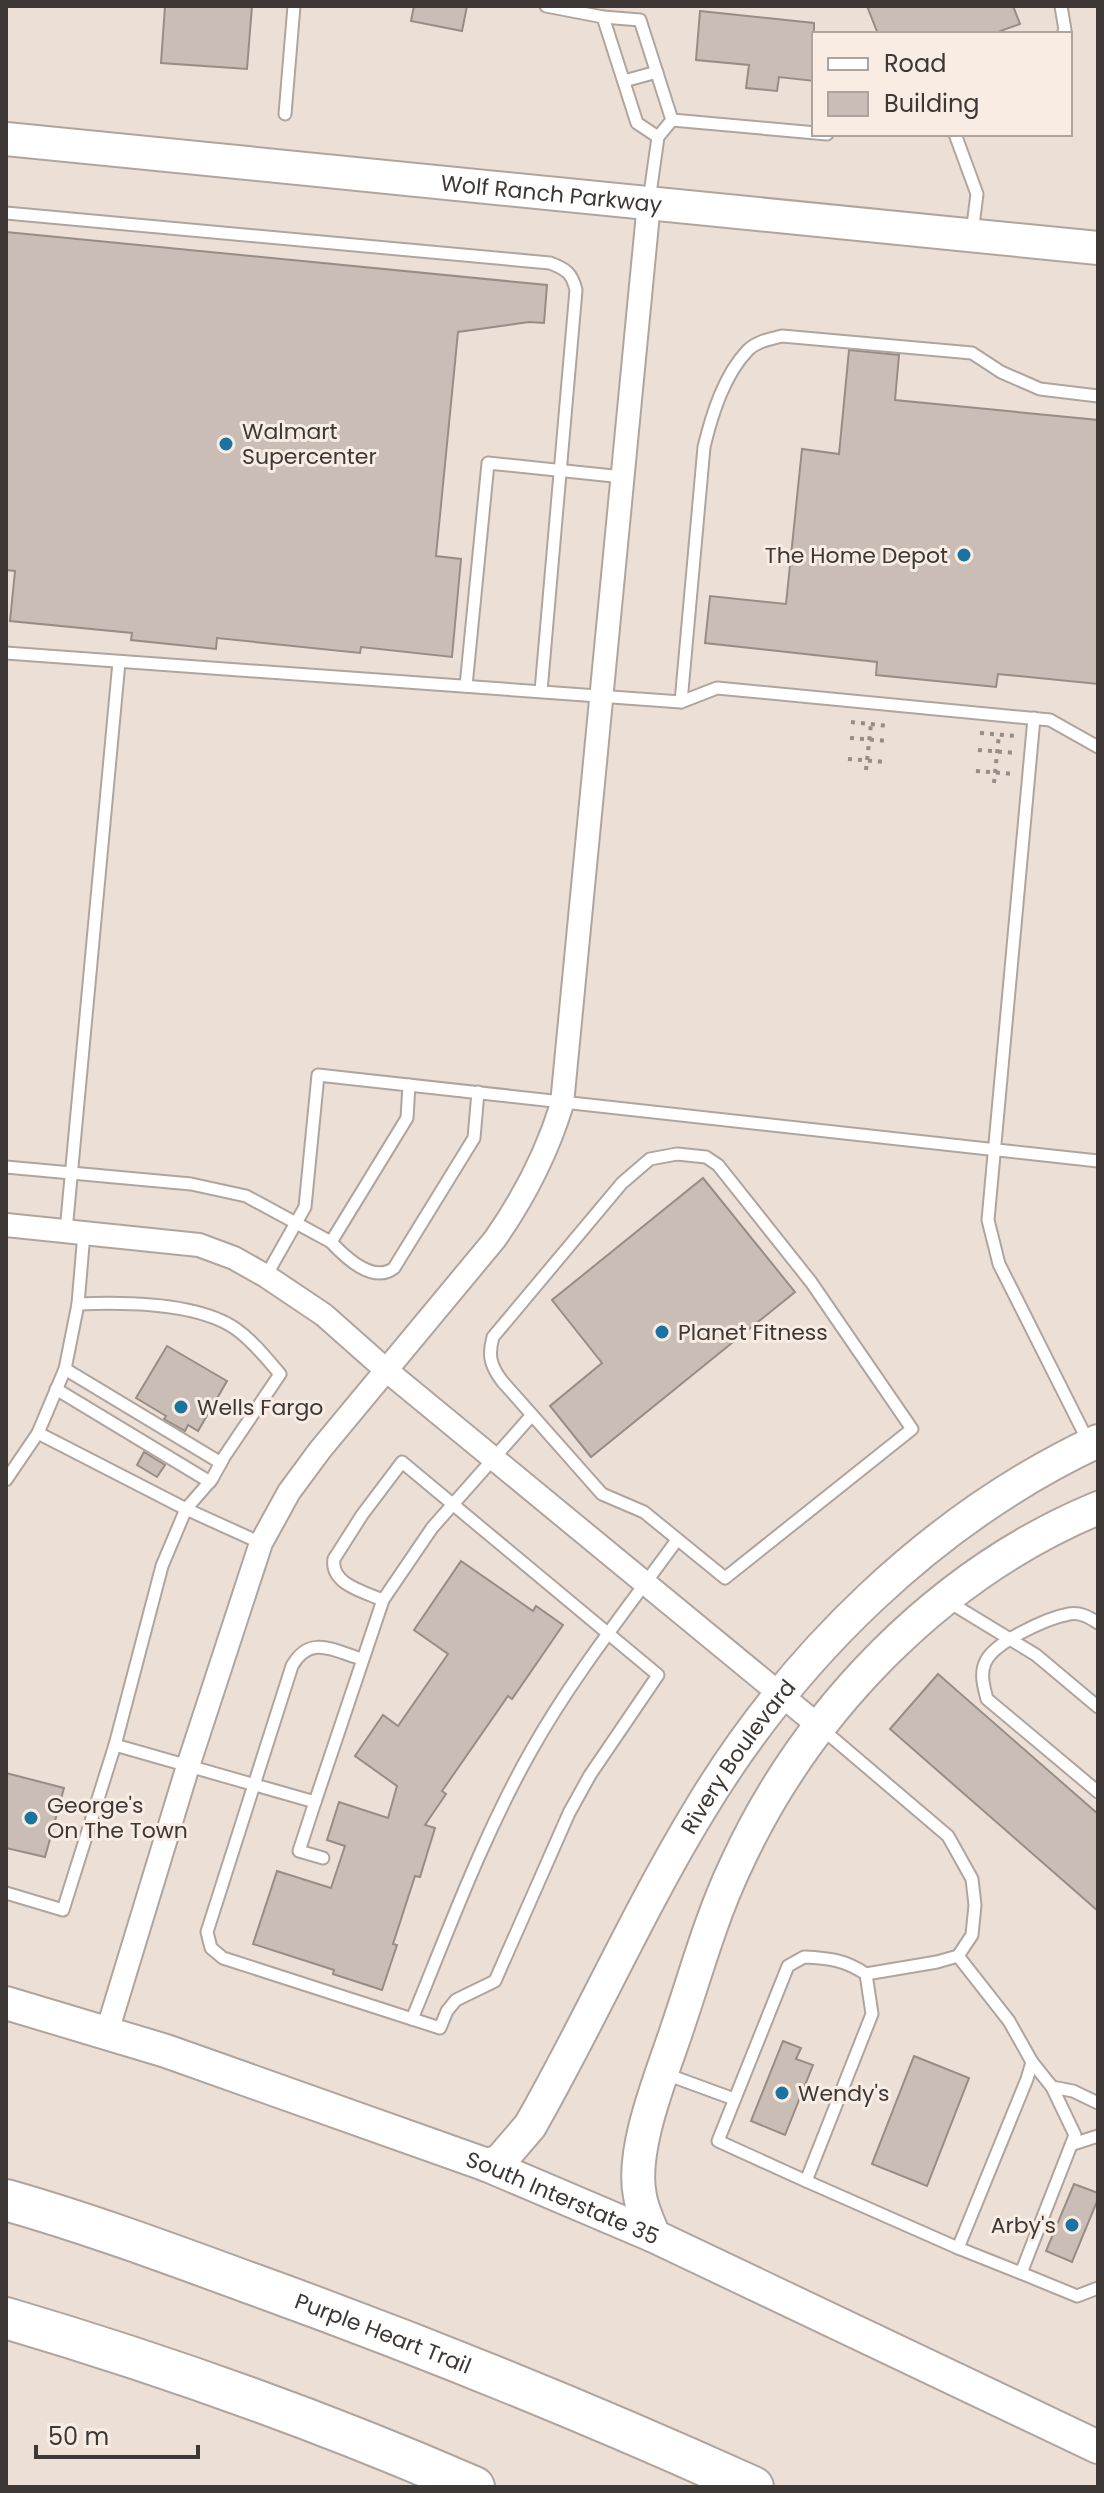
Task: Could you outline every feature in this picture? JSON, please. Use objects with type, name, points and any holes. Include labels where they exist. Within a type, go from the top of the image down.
[{"type":"highway","name":"Purple Heart Trail","points":[[6,2200],[178,2257],[377,2329],[609,2422],[753,2487]]},
{"type":"highway","points":[[6,2318],[199,2380],[415,2461],[474,2487]]},
{"type":"street","name":"Wolf Ranch Parkway","points":[[6,139],[1098,248]]},
{"type":"street","points":[[107,2032],[188,1766],[261,1543],[289,1492],[312,1460],[495,1239],[516,1209],[551,1139],[562,1104],[649,203]]},
{"type":"street","points":[[6,1225],[199,1245],[234,1258],[266,1276],[324,1315],[386,1370],[820,1727]]},
{"type":"street","name":"Rivery Boulevard","points":[[487,2165],[500,2161],[530,2126],[699,1811],[736,1753],[782,1695],[880,1589],[946,1534],[1024,1481],[1095,1449]]},
{"type":"street","points":[[654,2236],[640,2198],[639,2160],[663,2072],[715,1915],[735,1866],[780,1783],[820,1727],[884,1653],[945,1599],[1024,1546],[1098,1508]]},
{"type":"street","name":"South Interstate 35","points":[[6,2003],[107,2032],[487,2165],[654,2236],[1092,2444]]},
{"type":"lane","points":[[285,114],[294,6]]},
{"type":"lane","points":[[546,6],[581,9],[603,17],[640,20],[672,120]]},
{"type":"lane","points":[[1061,6],[1063,32]]},
{"type":"lane","points":[[603,17],[637,123],[658,137]]},
{"type":"lane","points":[[624,81],[657,72]]},
{"type":"lane","points":[[672,120],[812,133]]},
{"type":"lane","points":[[649,203],[658,137],[672,120]]},
{"type":"lane","points":[[956,136],[977,194],[972,235]]},
{"type":"lane","points":[[6,213],[550,263],[565,268],[573,276],[576,290],[541,691]]},
{"type":"lane","points":[[681,702],[704,447],[724,388],[749,348],[782,336],[972,353],[1001,372],[1040,389],[1098,396]]},
{"type":"lane","points":[[466,686],[488,463],[623,477]]},
{"type":"lane","points":[[6,653],[681,702],[717,688],[1050,720],[1098,747]]},
{"type":"lane","points":[[6,1480],[38,1433],[65,1369],[78,1304],[72,1174],[119,662]]},
{"type":"lane","points":[[1034,718],[988,1199],[991,1240],[1020,1307],[1095,1449]]},
{"type":"lane","points":[[266,1276],[305,1207],[318,1075],[1098,1161]]},
{"type":"lane","points":[[331,1242],[407,1118],[409,1085]]},
{"type":"lane","points":[[6,1167],[191,1184],[246,1196],[331,1242],[344,1256],[375,1274],[385,1274],[394,1268],[474,1138],[478,1092]]},
{"type":"lane","points":[[677,1154],[706,1157],[718,1165],[811,1282],[912,1429],[725,1578],[677,1540],[644,1512],[602,1494],[492,1368],[489,1353],[493,1337],[622,1183],[650,1159],[677,1154]]},
{"type":"lane","points":[[6,1893],[63,1910],[115,1745],[162,1566],[186,1509],[210,1482],[280,1374],[236,1329],[203,1315],[151,1305],[113,1302],[78,1304]]},
{"type":"lane","points":[[65,1369],[221,1463]]},
{"type":"lane","points":[[56,1389],[210,1482]]},
{"type":"lane","points":[[323,1858],[299,1851],[383,1600],[432,1528],[532,1415]]},
{"type":"lane","points":[[38,1433],[186,1509],[261,1543]]},
{"type":"lane","points":[[362,1659],[320,1646],[307,1648],[292,1666],[207,1932],[211,1948],[223,1958],[440,2028],[456,2000],[495,1981],[569,1813],[590,1775],[658,1675],[402,1462],[362,1515],[334,1559],[332,1568],[335,1575],[355,1588],[383,1600]]},
{"type":"lane","points":[[412,2019],[507,1796],[547,1723],[607,1634],[677,1540]]},
{"type":"lane","points":[[945,1599],[1036,1655],[1098,1707]]},
{"type":"lane","points":[[1098,1623],[1082,1614],[1069,1614],[1009,1640],[994,1649],[984,1664],[983,1684],[987,1699],[1098,1792]]},
{"type":"lane","points":[[820,1727],[948,1836],[972,1879],[975,1905],[972,1935],[958,1956],[866,1974],[850,1963],[833,1958],[804,1957],[788,1966],[718,2141],[958,2248],[1077,2296],[1098,2288]]},
{"type":"lane","points":[[115,1745],[315,1802]]},
{"type":"lane","points":[[958,1956],[1009,2021],[1032,2062],[1052,2087],[1075,2135],[1021,2273]]},
{"type":"lane","points":[[806,2181],[872,2014],[866,1974]]},
{"type":"lane","points":[[958,2248],[1032,2062]]},
{"type":"lane","points":[[663,2072],[734,2099]]},
{"type":"lane","points":[[1052,2087],[1073,2091],[1098,2103]]},
{"type":"lane","points":[[1073,2144],[1098,2136]]},
{"type":"path","points":[[851,722],[889,726]]},
{"type":"path","points":[[866,770],[871,724]]},
{"type":"path","points":[[980,733],[1018,736]]},
{"type":"path","points":[[994,783],[999,734]]},
{"type":"path","points":[[850,738],[888,741]]},
{"type":"path","points":[[978,750],[1016,753]]},
{"type":"path","points":[[848,759],[886,762]]},
{"type":"path","points":[[976,771],[1014,774]]},
{"type":"building","points":[[165,6],[252,6],[247,69],[161,63]]},
{"type":"building","points":[[414,6],[467,6],[462,31],[411,21]]},
{"type":"building","points":[[867,6],[1013,6],[1020,24],[998,32],[877,32]]},
{"type":"building","points":[[700,11],[814,23],[812,81],[779,77],[777,91],[746,88],[749,65],[696,60]]},
{"type":"building","name":"Walmart Supercenter","points":[[6,232],[547,285],[544,323],[529,322],[458,332],[436,556],[461,559],[452,657],[361,647],[360,653],[217,638],[216,649],[131,640],[132,633],[10,621],[15,571],[6,570]]},
{"type":"building","name":"The Home Depot","points":[[849,350],[899,355],[895,400],[1098,420],[1098,684],[998,674],[996,687],[876,675],[877,662],[705,643],[710,596],[786,604],[802,449],[839,454]]},
{"type":"building","name":"Planet Fitness","points":[[703,1178],[795,1292],[591,1457],[550,1406],[602,1363],[552,1300]]},
{"type":"building","name":"Wells Fargo","points":[[167,1346],[227,1381],[198,1431],[188,1425],[185,1431],[136,1398]]},
{"type":"building","points":[[144,1452],[165,1465],[157,1477],[137,1465]]},
{"type":"building","points":[[461,1561],[533,1611],[536,1606],[563,1625],[512,1699],[508,1696],[442,1791],[446,1794],[425,1825],[435,1828],[420,1877],[415,1876],[382,1990],[333,1974],[334,1970],[253,1944],[277,1871],[331,1888],[345,1846],[327,1840],[339,1802],[388,1818],[397,1786],[355,1756],[383,1715],[398,1726],[448,1654],[414,1630]]},
{"type":"building","points":[[938,1674],[1098,1814],[1098,1911],[890,1729]]},
{"type":"building","name":"George's On The Town","points":[[6,1773],[64,1788],[45,1857],[6,1848]]},
{"type":"building","name":"Wendy's","points":[[783,2041],[801,2048],[796,2059],[813,2065],[785,2135],[751,2121]]},
{"type":"building","points":[[914,2056],[969,2078],[927,2186],[872,2164]]},
{"type":"building","name":"Arby's","points":[[1074,2184],[1098,2193],[1098,2199],[1072,2262],[1046,2251]]},
{"type":"place","name":"Walmart Supercenter","points":[[226,444]]},
{"type":"place","name":"The Home Depot","points":[[964,555]]},
{"type":"place","name":"Planet Fitness","points":[[662,1332]]},
{"type":"place","name":"Wells Fargo","points":[[181,1407]]},
{"type":"place","name":"George's On The Town","points":[[31,1818]]},
{"type":"place","name":"Wendy's","points":[[782,2093]]},
{"type":"place","name":"Arby's","points":[[1072,2225]]}]
